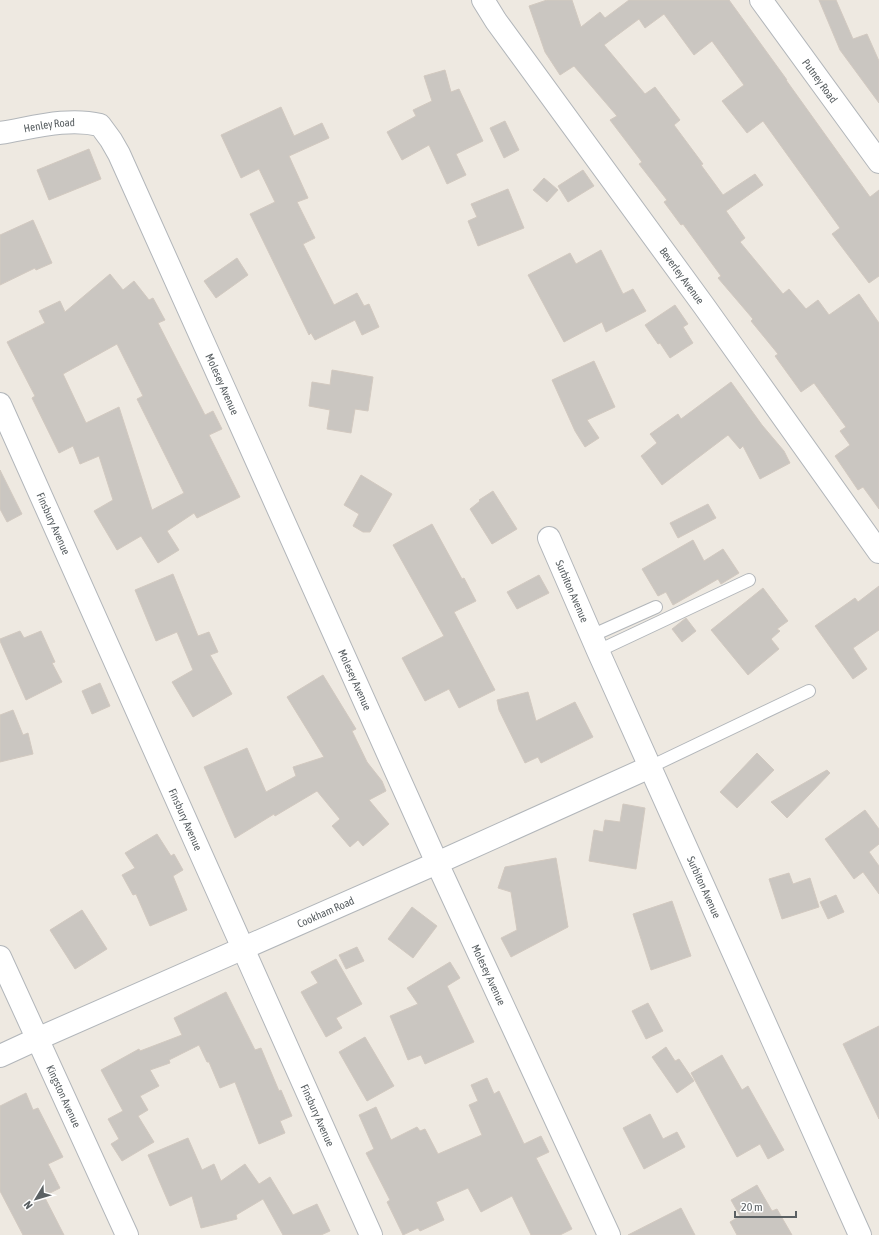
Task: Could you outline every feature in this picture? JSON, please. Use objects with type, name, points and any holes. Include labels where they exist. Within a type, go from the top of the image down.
[{"type":"street","name":"Beverley Avenue","points":[[483,0],[496,21],[699,300],[879,552]]},
{"type":"street","name":"Putney Road","points":[[761,0],[879,162]]},
{"type":"street","name":"Henley Road","points":[[0,133],[51,124],[77,122],[100,125]]},
{"type":"street","name":"Molesey Avenue","points":[[100,125],[111,140],[122,161],[437,863],[609,1235]]},
{"type":"street","name":"Finsbury Avenue","points":[[0,404],[371,1235]]},
{"type":"street","name":"Surbiton Avenue","points":[[549,538],[594,643],[860,1235]]},
{"type":"street","name":"Cookham Road","points":[[0,1056],[650,767]]},
{"type":"street","name":"Kingston Avenue","points":[[0,957],[127,1235]]},
{"type":"lane","points":[[594,643],[749,580]]},
{"type":"lane","points":[[594,643],[656,607]]},
{"type":"lane","points":[[650,767],[809,691]]},
{"type":"building","points":[[547,0],[572,0],[581,27],[600,12],[605,18],[629,0],[729,0],[870,197],[879,190],[879,276],[869,283],[832,234],[840,228],[763,121],[747,133],[722,101],[744,85],[712,41],[694,55],[664,14],[645,28],[639,19],[604,45],[645,94],[655,87],[680,120],[674,125],[703,164],[701,165],[723,195],[755,174],[763,185],[726,211],[745,238],[740,242],[783,294],[789,289],[806,309],[818,300],[829,315],[859,294],[879,323],[879,509],[863,487],[858,490],[835,456],[850,445],[840,431],[846,427],[814,383],[801,392],[775,356],[778,354],[751,321],[753,319],[718,278],[721,276],[683,224],[681,225],[664,202],[667,200],[639,164],[642,162],[610,120],[617,116],[574,66],[560,75],[545,52],[529,6]]},
{"type":"building","points":[[819,0],[836,0],[853,39],[867,34],[879,61],[879,103],[840,50]]},
{"type":"building","points":[[445,70],[451,92],[459,89],[483,141],[456,154],[466,175],[447,184],[429,145],[402,160],[387,132],[416,116],[413,110],[432,101],[424,76]]},
{"type":"building","points":[[281,107],[294,136],[322,123],[329,138],[289,156],[308,198],[297,202],[315,238],[303,244],[334,305],[357,293],[364,306],[369,304],[379,327],[362,335],[355,320],[315,340],[311,333],[309,335],[250,214],[275,202],[259,169],[241,178],[221,135]]},
{"type":"building","points":[[505,121],[519,150],[504,158],[490,128]]},
{"type":"building","points":[[89,149],[101,179],[49,200],[37,170]]},
{"type":"building","points":[[583,170],[594,186],[568,202],[558,186]]},
{"type":"building","points":[[544,178],[558,190],[547,202],[533,190]]},
{"type":"building","points":[[508,189],[524,228],[478,246],[468,221],[477,217],[471,204]]},
{"type":"building","points":[[33,220],[52,263],[36,270],[35,268],[0,285],[0,235]]},
{"type":"building","points":[[601,250],[623,294],[633,289],[646,311],[606,332],[602,322],[564,342],[528,275],[570,253],[576,264]]},
{"type":"building","points":[[237,258],[248,275],[216,298],[204,281]]},
{"type":"building","points":[[110,274],[123,290],[134,281],[149,300],[153,298],[165,320],[158,323],[205,415],[213,411],[222,429],[209,435],[240,497],[197,518],[194,513],[167,531],[179,550],[158,563],[141,536],[117,550],[94,511],[113,500],[99,456],[80,464],[73,446],[59,453],[32,398],[35,396],[7,342],[45,323],[39,311],[60,301],[65,312]],"holes":[[[117,344],[143,396],[137,399],[184,493],[152,510],[119,407],[86,423],[63,374]]]},
{"type":"building","points":[[675,305],[688,324],[683,327],[693,343],[670,358],[645,325]]},
{"type":"building","points":[[594,361],[615,407],[587,420],[599,438],[585,447],[575,431],[552,380]]},
{"type":"building","points":[[332,370],[373,377],[368,411],[355,409],[351,433],[327,429],[330,410],[309,406],[312,382],[330,385]]},
{"type":"building","points":[[731,382],[762,425],[784,451],[790,463],[760,479],[743,446],[740,449],[728,435],[662,485],[641,456],[657,443],[650,434],[678,414],[681,419]]},
{"type":"building","points":[[0,470],[22,514],[7,522],[0,509]]},
{"type":"building","points":[[361,475],[392,494],[370,532],[363,532],[353,526],[359,514],[344,505]]},
{"type":"building","points":[[493,491],[517,529],[492,544],[470,509],[480,501],[479,500]]},
{"type":"building","points":[[708,504],[716,518],[678,538],[670,523]]},
{"type":"building","points":[[432,524],[462,579],[464,578],[476,601],[454,612],[495,690],[459,708],[449,689],[425,701],[402,658],[444,636],[393,545]]},
{"type":"building","points":[[693,540],[704,561],[723,549],[739,573],[721,584],[718,579],[673,605],[666,592],[658,596],[642,569]]},
{"type":"building","points":[[173,574],[198,636],[209,632],[218,652],[210,655],[232,694],[193,717],[172,682],[193,670],[177,632],[156,641],[135,590]]},
{"type":"building","points":[[539,575],[549,593],[517,609],[507,592]]},
{"type":"building","points":[[879,586],[879,630],[853,648],[867,669],[853,679],[815,626],[855,598],[858,602]]},
{"type":"building","points":[[763,588],[788,621],[777,629],[780,631],[771,639],[779,649],[748,675],[711,630]]},
{"type":"building","points":[[686,618],[696,631],[682,642],[672,629]]},
{"type":"building","points":[[20,631],[24,638],[41,631],[55,662],[52,663],[62,682],[26,700],[0,641],[0,639]]},
{"type":"building","points":[[323,675],[356,729],[352,731],[367,762],[382,781],[386,791],[369,800],[389,824],[363,846],[358,840],[350,847],[332,826],[340,819],[317,791],[275,816],[274,814],[235,838],[204,767],[247,748],[266,792],[296,776],[293,767],[324,757],[287,697]]},
{"type":"building","points":[[100,683],[110,706],[92,714],[82,691]]},
{"type":"building","points":[[528,692],[536,721],[575,702],[593,737],[541,763],[538,757],[525,763],[499,710],[497,700]]},
{"type":"building","points":[[13,710],[23,735],[28,733],[33,754],[0,762],[0,715]]},
{"type":"building","points":[[757,753],[774,770],[737,808],[720,792]]},
{"type":"building","points":[[827,770],[830,773],[787,818],[771,802]]},
{"type":"building","points":[[623,804],[645,808],[636,869],[589,861],[594,830],[603,832],[605,820],[620,822]]},
{"type":"building","points":[[865,810],[879,829],[879,844],[869,852],[879,866],[879,894],[863,872],[854,879],[825,839]]},
{"type":"building","points":[[157,834],[171,856],[174,854],[183,870],[173,876],[187,910],[150,926],[136,894],[133,895],[122,875],[135,868],[125,853]]},
{"type":"building","points":[[556,858],[568,927],[511,957],[501,938],[517,930],[511,892],[498,888],[505,867]]},
{"type":"building","points":[[789,873],[793,884],[810,878],[819,907],[782,919],[769,879]]},
{"type":"building","points":[[836,895],[844,912],[828,919],[820,902]]},
{"type":"building","points":[[672,901],[691,956],[651,970],[633,914]]},
{"type":"building","points":[[412,907],[437,926],[413,958],[388,939]]},
{"type":"building","points":[[82,910],[107,949],[75,969],[50,930]]},
{"type":"building","points":[[357,947],[364,961],[346,969],[339,955]]},
{"type":"building","points":[[336,959],[362,1004],[336,1018],[342,1028],[326,1037],[301,992],[318,983],[311,972]]},
{"type":"building","points":[[450,962],[460,978],[447,986],[474,1042],[425,1064],[421,1055],[408,1060],[390,1016],[418,1004],[407,988]]},
{"type":"building","points":[[226,992],[255,1050],[261,1048],[279,1091],[281,1090],[292,1116],[280,1121],[285,1133],[259,1144],[235,1082],[220,1088],[209,1062],[207,1062],[199,1045],[169,1060],[170,1063],[150,1070],[159,1086],[140,1096],[148,1110],[138,1116],[154,1142],[122,1161],[111,1144],[119,1139],[108,1119],[123,1111],[101,1070],[139,1049],[140,1051],[182,1035],[174,1018]]},
{"type":"building","points":[[648,1003],[663,1031],[646,1039],[632,1011]]},
{"type":"building","points":[[879,1026],[879,1119],[843,1044]]},
{"type":"building","points":[[365,1037],[394,1086],[367,1101],[339,1052]]},
{"type":"building","points":[[666,1047],[675,1061],[679,1059],[694,1081],[677,1093],[652,1057]]},
{"type":"building","points":[[722,1055],[742,1090],[748,1086],[784,1150],[768,1159],[760,1144],[737,1157],[691,1073]]},
{"type":"building","points":[[487,1078],[494,1094],[499,1091],[524,1144],[541,1136],[549,1152],[536,1158],[572,1229],[560,1235],[531,1235],[512,1196],[481,1212],[468,1188],[436,1202],[444,1220],[420,1231],[418,1228],[403,1235],[387,1202],[390,1200],[366,1153],[374,1149],[359,1115],[376,1107],[391,1140],[417,1127],[420,1131],[425,1129],[438,1154],[482,1135],[469,1105],[478,1101],[471,1085]]},
{"type":"building","points":[[26,1093],[33,1110],[38,1108],[63,1157],[48,1164],[60,1188],[44,1196],[64,1235],[23,1235],[0,1191],[0,1106]]},
{"type":"building","points":[[650,1114],[663,1139],[677,1132],[685,1147],[644,1169],[623,1128]]},
{"type":"building","points":[[188,1138],[202,1170],[214,1164],[221,1181],[245,1164],[259,1184],[270,1177],[293,1215],[317,1204],[330,1231],[321,1235],[283,1235],[263,1199],[236,1215],[237,1219],[201,1228],[192,1196],[170,1206],[148,1155]]},
{"type":"building","points":[[757,1185],[772,1211],[777,1209],[792,1235],[737,1235],[730,1222],[740,1216],[731,1200]]},
{"type":"building","points":[[681,1208],[695,1235],[628,1235]]}]
